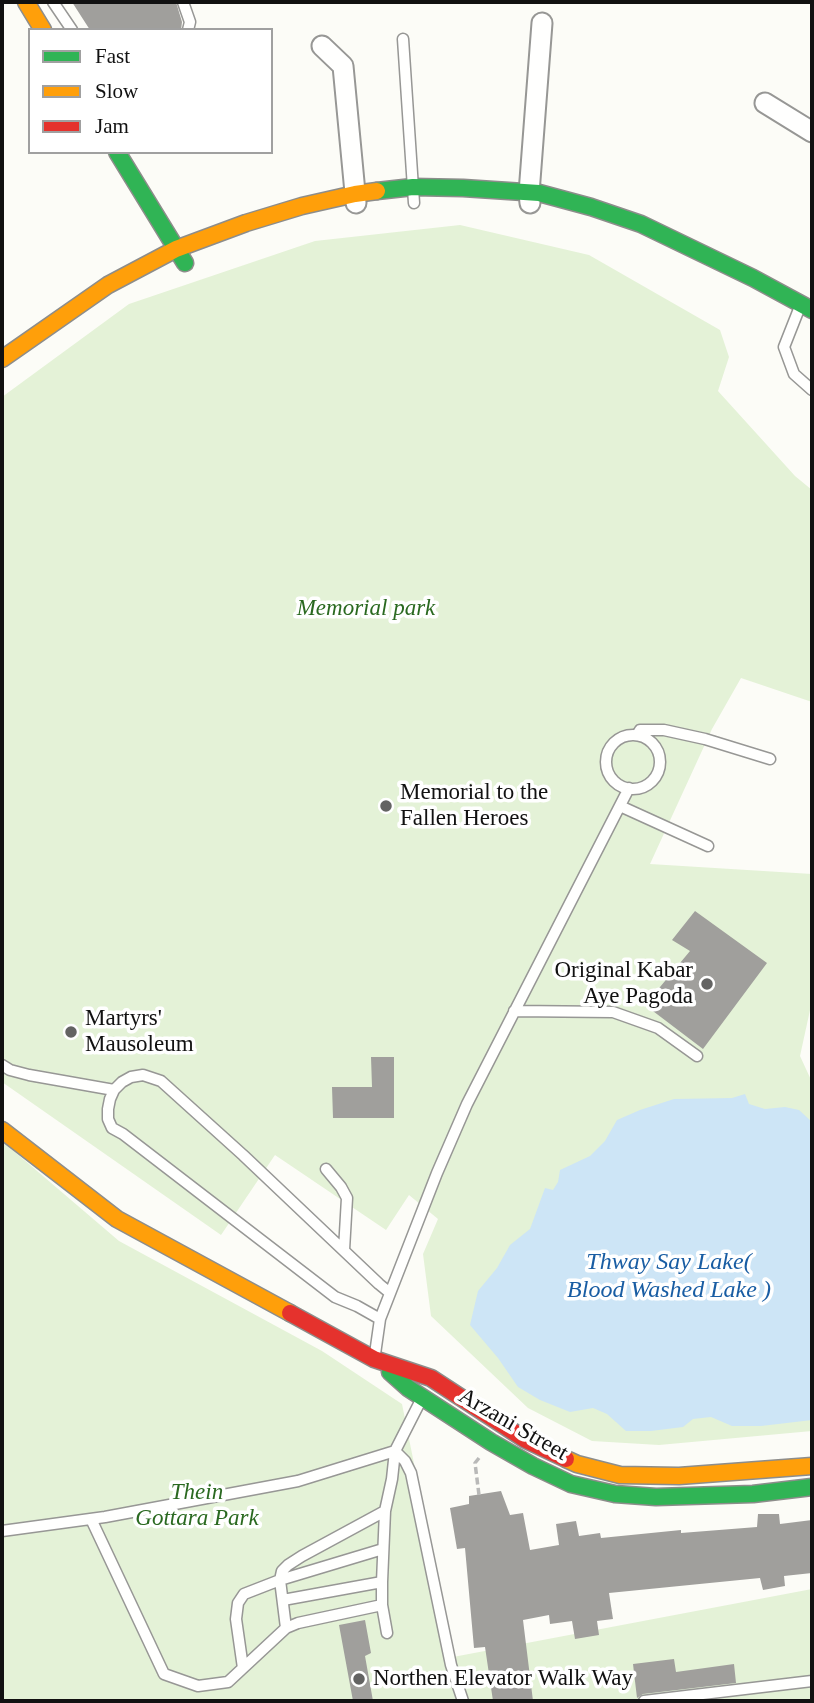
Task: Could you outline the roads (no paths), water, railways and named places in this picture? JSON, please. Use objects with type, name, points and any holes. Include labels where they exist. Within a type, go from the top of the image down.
[{"type":"main road","points":[[26,2],[42,28]]},
{"type":"main road","points":[[118,154],[184,264]]},
{"type":"main road","points":[[2,359],[108,285],[176,249],[257,219],[302,206],[463,188],[530,199],[539,193],[641,223],[753,278],[803,310],[812,324]]},
{"type":"main road","points":[[287,227],[330,215],[356,202]]},
{"type":"main road","points":[[2,375],[125,292],[149,281]]},
{"type":"main road","name":"Arzani Street","points":[[2,1130],[117,1219],[374,1359],[432,1378],[526,1440],[577,1464],[620,1475],[679,1476],[812,1466]]},
{"type":"main road","name":"Arzani Street","points":[[374,1359],[422,1397],[533,1466],[571,1484],[615,1494],[656,1497],[753,1494],[812,1487]]},
{"type":"main road","points":[[571,1484],[577,1464]]},
{"type":"main road","points":[[749,1472],[753,1494]]},
{"type":"street","points":[[530,199],[542,23]]},
{"type":"street","points":[[322,46],[342,66],[356,202]]},
{"type":"street","points":[[765,103],[812,131]]},
{"type":"lane","points":[[53,2],[71,28]]},
{"type":"lane","points":[[183,2],[190,22],[188,28]]},
{"type":"lane","points":[[403,39],[413,195]]},
{"type":"lane","points":[[803,310],[784,347],[794,374],[812,390]]},
{"type":"lane","points":[[637,735],[640,730],[664,730],[705,738],[770,759]]},
{"type":"lane","points":[[629,735],[637,735],[652,743],[660,758],[660,766],[657,774],[645,786],[629,788],[621,786],[609,774],[607,758],[614,743],[629,735]]},
{"type":"lane","points":[[374,1359],[380,1319],[467,1104],[629,788]]},
{"type":"lane","points":[[620,806],[708,846]]},
{"type":"lane","points":[[514,1011],[613,1012],[658,1028],[698,1056]]},
{"type":"lane","points":[[2,1065],[29,1075],[114,1090]]},
{"type":"lane","points":[[380,1319],[335,1297],[112,1128],[108,1110],[114,1090],[131,1077],[143,1075],[161,1082],[390,1293]]},
{"type":"lane","points":[[326,1169],[341,1187],[346,1198],[344,1250]]},
{"type":"lane","points":[[387,1633],[382,1605],[383,1549],[385,1511],[395,1451],[432,1378]]},
{"type":"lane","points":[[2,1531],[91,1519],[298,1481],[395,1451]]},
{"type":"lane","points":[[395,1451],[405,1461],[411,1473],[451,1665],[463,1701]]},
{"type":"lane","points":[[286,1628],[280,1580],[282,1571],[288,1565],[385,1511]]},
{"type":"lane","points":[[91,1519],[164,1674],[198,1686],[228,1682],[286,1628],[382,1605]]},
{"type":"lane","points":[[243,1668],[236,1619],[238,1603],[244,1594],[280,1580],[383,1549]]},
{"type":"lane","points":[[283,1600],[382,1582]]},
{"type":"lane","points":[[644,1701],[812,1681]]},
{"type":"water","name":"Thway Say Lake( Blood Washed Lake )","points":[[745,1094],[749,1104],[765,1109],[785,1107],[799,1110],[812,1122],[812,1420],[761,1426],[732,1426],[711,1417],[693,1419],[683,1427],[626,1431],[607,1414],[593,1408],[570,1412],[540,1400],[518,1387],[470,1325],[478,1291],[497,1268],[510,1245],[530,1229],[545,1188],[553,1190],[560,1170],[590,1156],[605,1141],[617,1120],[674,1099],[732,1098]]},
{"type":"place","name":"Memorial to the Fallen Heroes","points":[[386,806]]},
{"type":"place","name":"Original Kabar Aye Pagoda","points":[[707,984]]},
{"type":"place","name":"Martyrs' Mausoleum","points":[[71,1032]]},
{"type":"place","name":"Northen Elevator Walk Way","points":[[359,1679]]},
{"type":"park label","name":"Memorial park","points":[[366,609]]},
{"type":"park label","name":"Thein Gottara Park","points":[[197,1506]]}]
